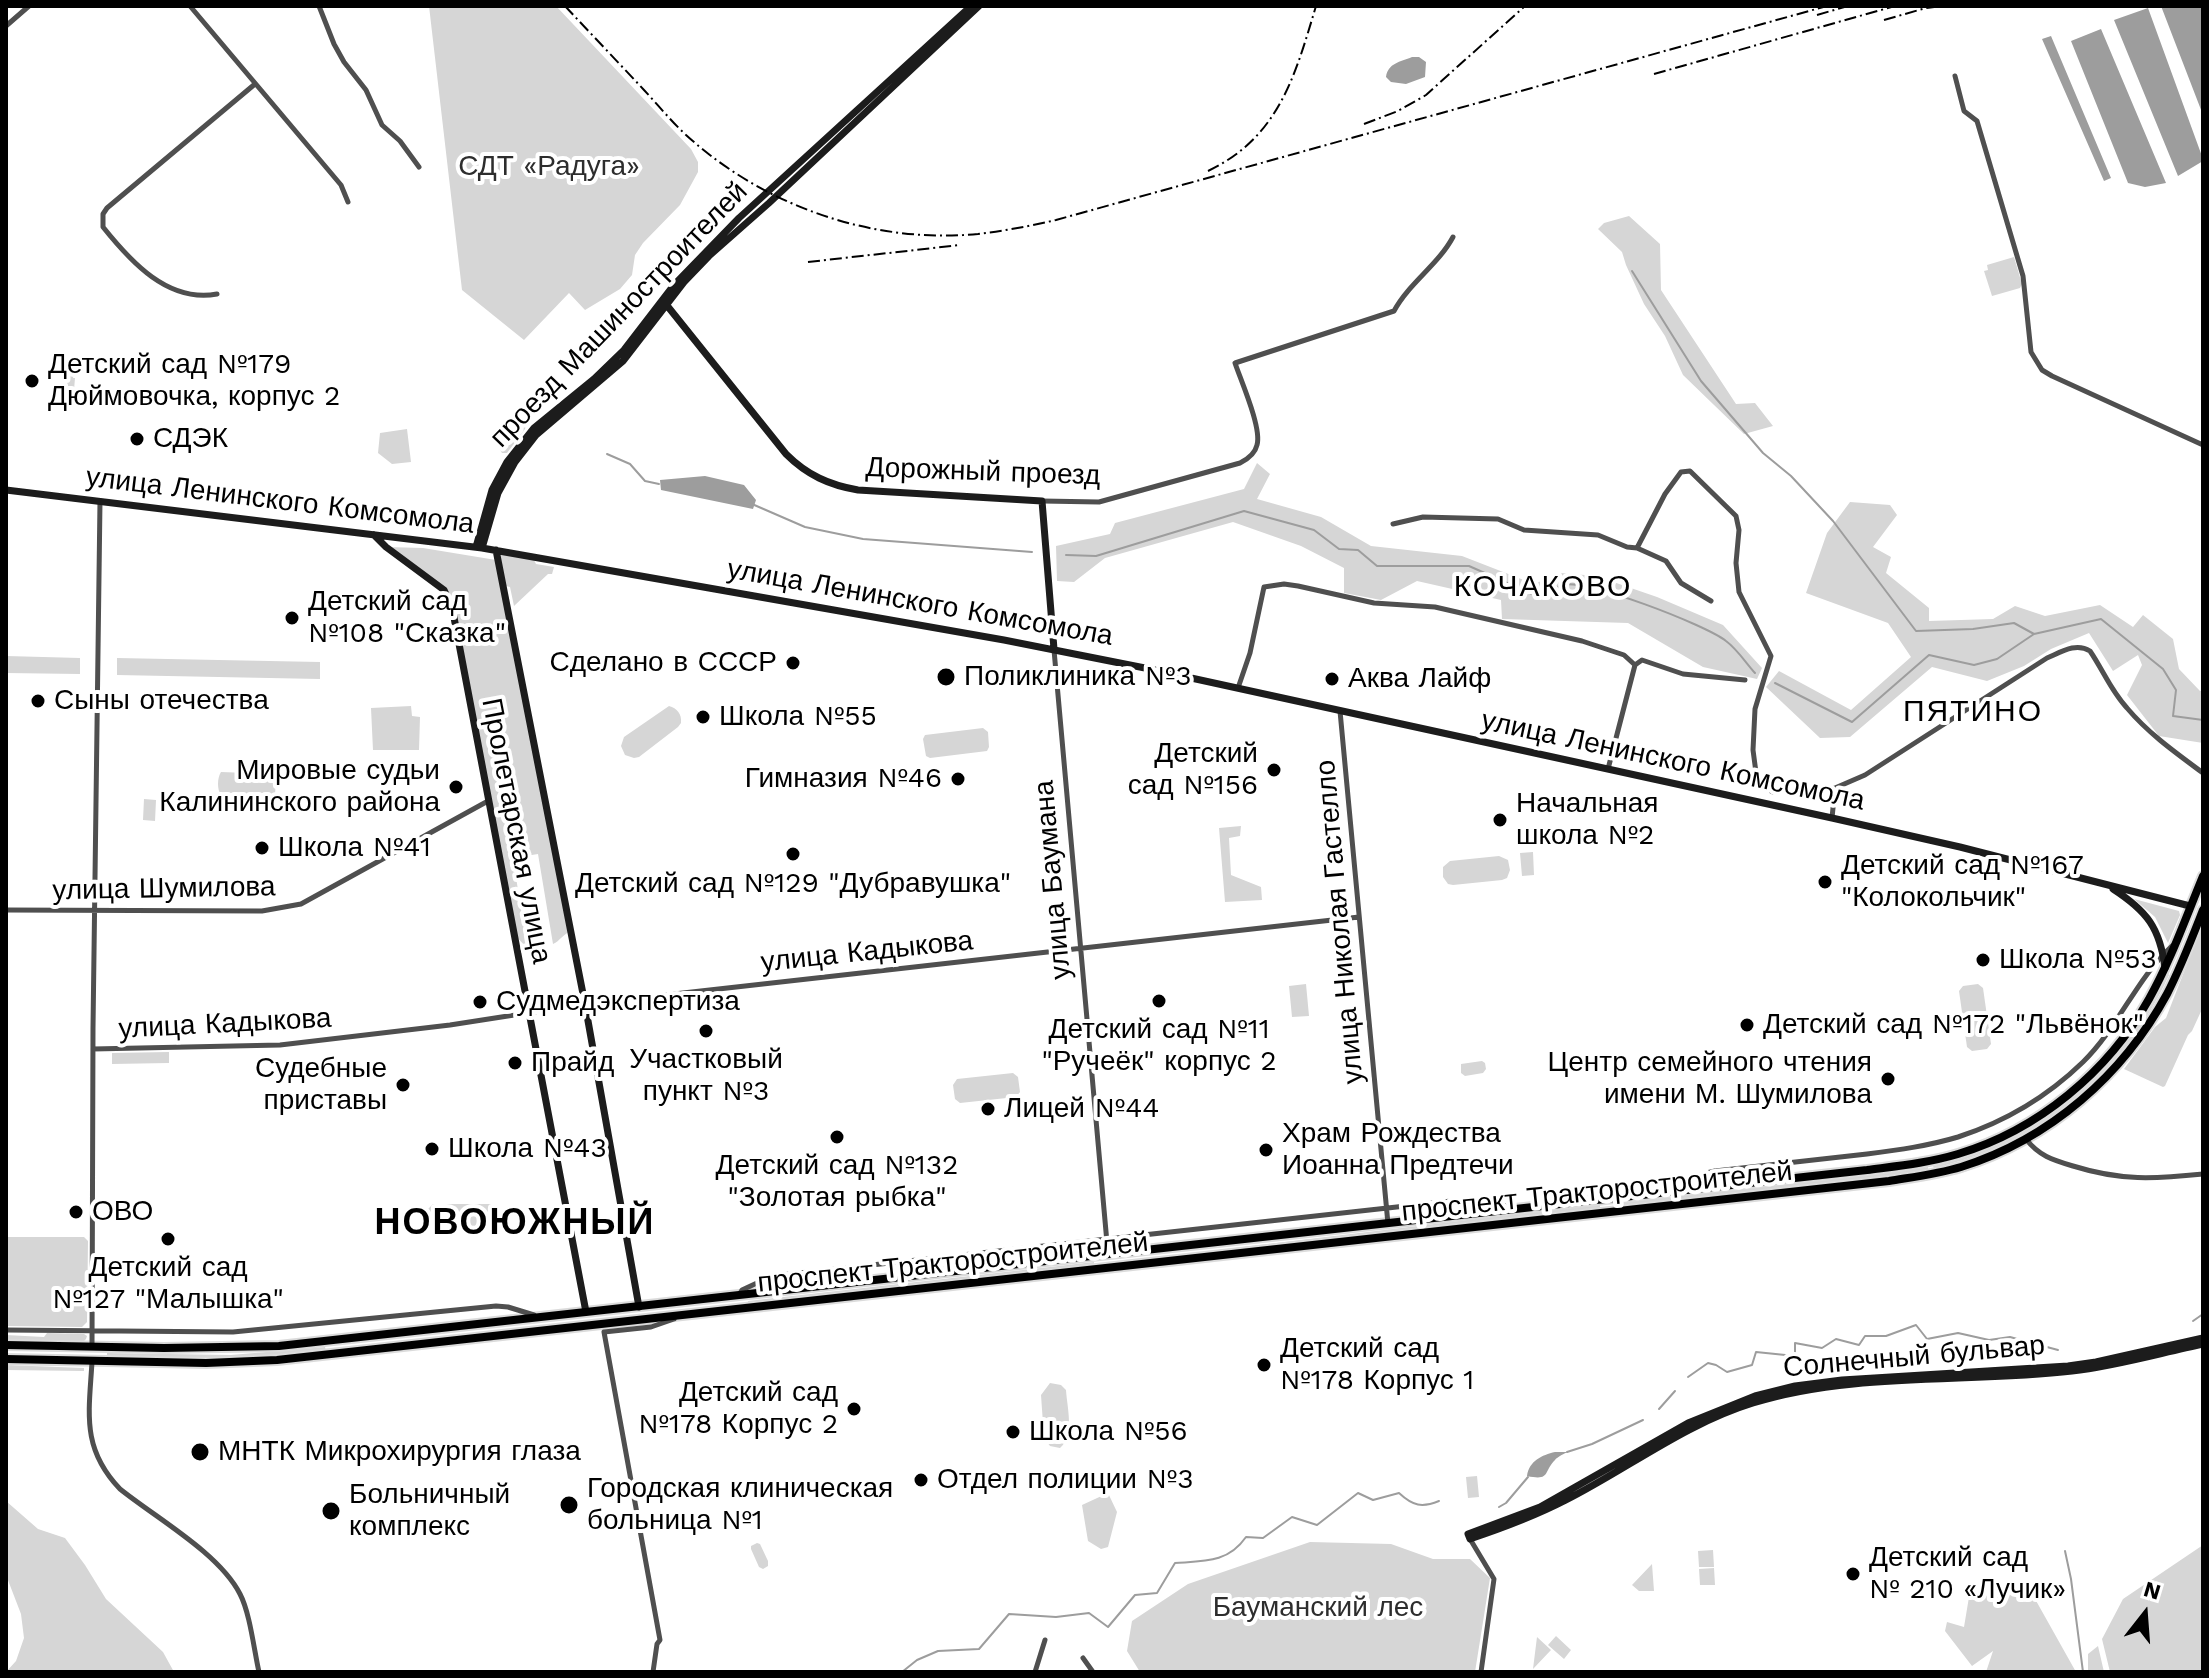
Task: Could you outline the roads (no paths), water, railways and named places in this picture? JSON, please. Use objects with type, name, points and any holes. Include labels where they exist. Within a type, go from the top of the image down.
[{"type":"main road","name":"проезд Машиностроителей","points":[[479,548],[495,491],[533,439],[569,402],[598,384],[623,361],[664,302],[709,256],[781,192],[971,6]]},
{"type":"main road","name":"проезд Машиностроителей","points":[[929,48],[979,6]]},
{"type":"main road","name":"Дорожный проезд","points":[[664,302],[786,454],[810,475],[858,490],[1042,501]]},
{"type":"main road","name":"улица Ленинского Комсомола","points":[[6,490],[496,550],[1054,649],[1931,840],[2190,906]]},
{"type":"main road","name":"улица Баумана","points":[[1042,501],[1054,649]]},
{"type":"main road","name":"Пролетарская улица","points":[[373,534],[435,582],[452,607],[586,1312]]},
{"type":"main road","name":"Пролетарская улица","points":[[496,550],[585,1004],[639,1307]]},
{"type":"main road","name":"проспект Тракторостроителей","points":[[6,1345],[242,1348],[333,1340],[1900,1166],[1946,1157],[1979,1147],[2034,1119],[2082,1084],[2130,1028],[2149,999],[2203,876]]},
{"type":"main road","points":[[2108,886],[2150,919],[2165,968]]},
{"type":"main road","points":[[2190,906],[2203,910]]},
{"type":"main road","name":"проспект Тракторостроителей","points":[[6,1359],[239,1363],[335,1354],[1605,1214],[1926,1175],[1981,1160],[2026,1139],[2078,1104],[2127,1053],[2150,1021],[2167,993],[2203,910]]},
{"type":"main road","points":[[1603,1199],[1605,1214]]},
{"type":"main road","points":[[1108,1254],[1110,1268]]},
{"type":"main road","points":[[635,1321],[639,1307]]},
{"type":"main road","points":[[586,1312],[592,1326]]},
{"type":"main road","points":[[518,1320],[520,1334]]},
{"type":"main road","points":[[410,1332],[412,1346]]},
{"type":"main road","points":[[333,1340],[335,1354]]},
{"type":"main road","name":"Солнечный бульвар","points":[[1469,1537],[1565,1497],[1708,1414],[1755,1396],[1818,1386],[2038,1370],[2203,1341]]},
{"type":"main road","points":[[92,1348],[92,1362]]},
{"type":"street","points":[[6,26],[29,6]]},
{"type":"street","points":[[190,6],[341,185],[348,202]]},
{"type":"street","points":[[319,6],[334,44],[366,90],[382,125],[400,141],[419,167]]},
{"type":"street","points":[[1955,76],[1964,111],[1977,120],[2019,264],[2031,352],[2036,362],[2052,376],[2203,445]]},
{"type":"street","points":[[217,294],[186,294],[160,283],[130,259],[103,227],[102,221],[107,208],[255,84]]},
{"type":"street","name":"Дорожный проезд","points":[[1042,501],[1099,502],[1248,459],[1256,448],[1259,435],[1235,363],[1394,311],[1453,237]]},
{"type":"street","points":[[1637,548],[1665,494],[1681,472],[1690,471],[1736,516],[1739,530],[1736,563],[1739,592],[1771,656],[1755,709],[1753,750],[1757,780],[1773,792],[1835,788],[1865,775],[2047,658],[2077,647],[2090,651],[2126,708],[2151,734],[2203,773]]},
{"type":"street","points":[[92,1348],[101,500]]},
{"type":"street","points":[[1393,524],[1423,517],[1498,519],[1524,530],[1598,535],[1666,561],[1681,583],[1711,601]]},
{"type":"street","points":[[1238,688],[1250,653],[1264,587],[1284,584],[1374,603],[1435,607],[1571,638],[1694,676],[1745,680]]},
{"type":"street","name":"улица Баумана","points":[[1054,649],[1108,1254]]},
{"type":"street","points":[[1624,655],[1635,665]]},
{"type":"street","points":[[1608,769],[1635,665],[1642,660]]},
{"type":"street","name":"улица Николая Гастелло","points":[[1340,711],[1388,1224]]},
{"type":"street","points":[[1832,818],[1835,788]]},
{"type":"street","name":"улица Шумилова","points":[[6,910],[262,911],[301,904],[488,801]]},
{"type":"street","name":"улица Кадыкова","points":[[93,1049],[280,1045],[388,1034],[585,1004],[1359,917]]},
{"type":"street","points":[[1678,1191],[1702,1174],[1921,1146],[1960,1136],[2010,1115],[2060,1083],[2085,1060],[2115,1023],[2150,969],[2176,943]]},
{"type":"street","points":[[2026,1139],[2034,1150],[2045,1157],[2105,1175],[2132,1179],[2203,1174]]},
{"type":"street","name":"проспект Тракторостроителей","points":[[738,1296],[742,1290],[765,1278],[1107,1238],[1451,1201],[1485,1199],[1515,1209]]},
{"type":"street","points":[[793,1274],[808,1288]]},
{"type":"street","points":[[6,1330],[233,1332],[496,1306],[520,1309],[539,1318]]},
{"type":"street","points":[[592,1326],[604,1332],[651,1327],[688,1315]]},
{"type":"street","points":[[604,1332],[660,1640],[653,1672]]},
{"type":"street","points":[[92,1362],[90,1438],[100,1464],[120,1489],[212,1560],[229,1577],[243,1599],[259,1672]]},
{"type":"street","points":[[1469,1537],[1494,1579],[1481,1672]]},
{"type":"street","points":[[1035,1672],[1045,1640]]},
{"type":"street","points":[[1083,1658],[1093,1672]]},
{"type":"waterway","points":[[1632,271],[1701,381],[1763,453],[1791,476],[1833,521],[1916,631],[1973,629],[2014,623],[2034,634]]},
{"type":"waterway","points":[[607,454],[630,464],[645,481],[659,484]]},
{"type":"waterway","points":[[752,504],[805,527],[863,539],[1032,552]]},
{"type":"waterway","points":[[1066,555],[1096,556],[1244,511],[1314,530],[1339,549],[1358,550],[1377,566],[1469,566],[1541,598],[1562,585],[1619,595],[1714,634],[1734,648],[1755,673]]},
{"type":"waterway","points":[[1775,683],[1852,722],[1929,655],[1974,665],[1997,659],[2034,634],[2101,619],[2163,669],[2176,690],[2173,716],[2203,720]]},
{"type":"waterway","points":[[2193,1321],[2203,1314]]},
{"type":"waterway","points":[[1688,1377],[1708,1363],[1727,1372],[1752,1365],[1756,1352],[1795,1356],[1795,1343],[1822,1348],[1836,1339],[1859,1345],[1865,1336],[1886,1336],[1916,1325],[1927,1339],[1958,1333],[1989,1340],[2010,1337],[2058,1350]]},
{"type":"waterway","points":[[1659,1409],[1675,1391]]},
{"type":"waterway","points":[[1567,1452],[1643,1420]]},
{"type":"waterway","points":[[1499,1507],[1528,1477]]},
{"type":"waterway","points":[[902,1672],[917,1660],[938,1651],[979,1649],[1009,1614],[1056,1617],[1089,1613],[1108,1627],[1135,1595],[1157,1593],[1175,1563],[1223,1556],[1239,1546],[1246,1537],[1263,1538],[1292,1517],[1317,1525],[1358,1493],[1373,1500],[1399,1493],[1409,1501],[1423,1505],[1439,1501]]},
{"type":"waterway","points":[[2065,1551],[2083,1672]]},
{"type":"railway","points":[[565,6],[686,135],[750,182],[822,215],[860,226],[938,236],[988,233],[1056,220],[1827,6]]},
{"type":"railway","points":[[1208,171],[1252,141],[1268,122],[1291,80],[1316,6]]},
{"type":"railway","points":[[1364,124],[1398,111],[1426,95],[1525,6]]},
{"type":"railway","points":[[1817,15],[1848,6]]},
{"type":"railway","points":[[1654,74],[1895,6]]},
{"type":"railway","points":[[1884,20],[1943,6]]},
{"type":"railway","points":[[1999,6],[2023,6]]},
{"type":"railway","points":[[808,262],[960,245]]},
{"type":"place","name":"Детский сад №179 Дюймовочка, корпус 2","points":[[32,381]]},
{"type":"place","name":"СДЭК","points":[[137,439]]},
{"type":"place","name":"Детский сад №108 \"Сказка\"","points":[[292,618]]},
{"type":"place","name":"Сделано в СССР","points":[[793,663]]},
{"type":"place","name":"Поликлиника №3","points":[[946,677]]},
{"type":"place","name":"Аква Лайф","points":[[1332,679]]},
{"type":"place","name":"Сыны отечества","points":[[38,701]]},
{"type":"place","name":"Школа №55","points":[[703,717]]},
{"type":"place","name":"Детский сад №156","points":[[1274,770]]},
{"type":"place","name":"Гимназия №46","points":[[958,779]]},
{"type":"place","name":"Мировые судьи Калининского района","points":[[456,787]]},
{"type":"place","name":"Начальная школа №2","points":[[1500,820]]},
{"type":"place","name":"Школа №41","points":[[262,848]]},
{"type":"place","name":"Детский сад №129 \"Дубравушка\"","points":[[793,854]]},
{"type":"place","name":"Детский сад №167 \"Колокольчик\"","points":[[1825,882]]},
{"type":"place","name":"Школа №53","points":[[1983,960]]},
{"type":"place","name":"Детский сад №11 \"Ручеёк\" корпус 2","points":[[1159,1001]]},
{"type":"place","name":"Судмедэкспертиза","points":[[480,1002]]},
{"type":"place","name":"Детский сад №172 \"Львёнок\"","points":[[1747,1025]]},
{"type":"place","name":"Участковый пункт №3","points":[[706,1031]]},
{"type":"place","name":"Прайд","points":[[515,1063]]},
{"type":"place","name":"Центр семейного чтения имени М. Шумилова","points":[[1888,1079]]},
{"type":"place","name":"Судебные приставы","points":[[403,1085]]},
{"type":"place","name":"Лицей №44","points":[[988,1109]]},
{"type":"place","name":"Детский сад №132 \"Золотая рыбка\"","points":[[837,1137]]},
{"type":"place","name":"Школа №43","points":[[432,1149]]},
{"type":"place","name":"Храм Рождества Иоанна Предтечи","points":[[1266,1150]]},
{"type":"place","name":"ОВО","points":[[76,1212]]},
{"type":"place","name":"Детский сад №127 \"Малышка\"","points":[[168,1239]]},
{"type":"place","name":"Детский сад №178 Корпус 1","points":[[1264,1365]]},
{"type":"place","name":"Детский сад №178 Корпус 2","points":[[854,1409]]},
{"type":"place","name":"Школа №56","points":[[1013,1432]]},
{"type":"place","name":"МНТК Микрохирургия глаза","points":[[200,1452]]},
{"type":"place","name":"Отдел полиции №3","points":[[921,1480]]},
{"type":"place","name":"Городская клиническая больница №1","points":[[569,1505]]},
{"type":"place","name":"Больничный комплекс","points":[[331,1511]]},
{"type":"place","name":"Детский сад № 210 «Лучик»","points":[[1853,1574]]},
{"type":"district","name":"КОЧАКОВО","points":[[1543,587]]},
{"type":"district","name":"ПЯТИНО","points":[[1973,712]]},
{"type":"district","name":"НОВОЮЖНЫЙ","points":[[515,1223]]},
{"type":"park label","name":"СДТ «Радуга»","points":[[549,167]]},
{"type":"park label","name":"Бауманский лес","points":[[1318,1608]]}]
